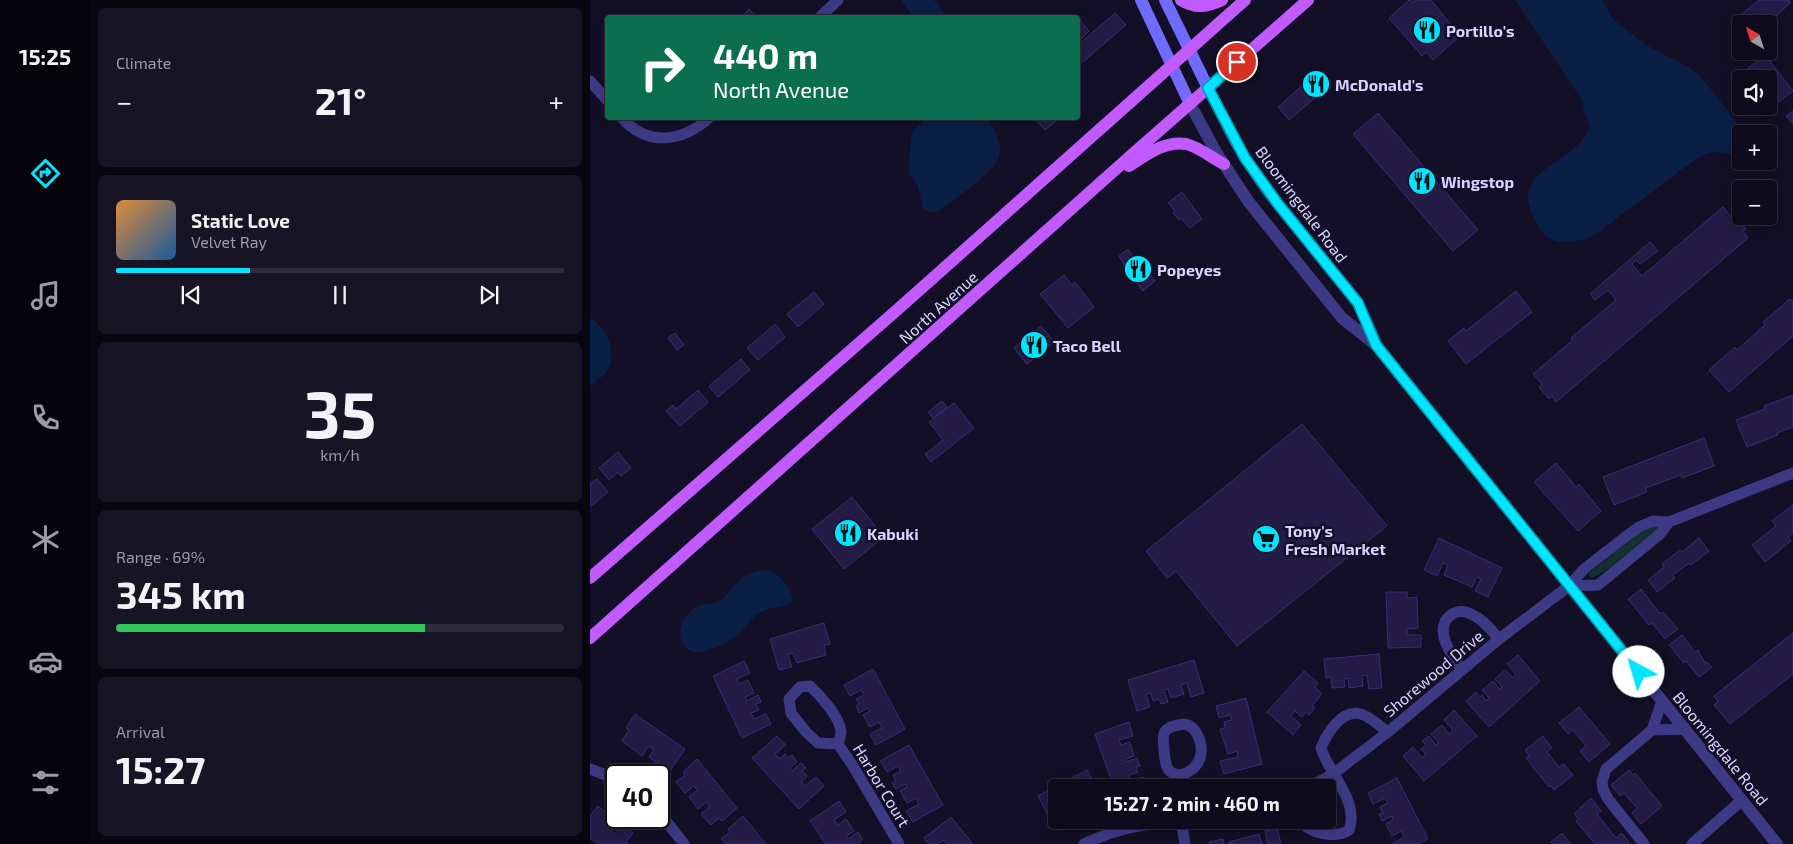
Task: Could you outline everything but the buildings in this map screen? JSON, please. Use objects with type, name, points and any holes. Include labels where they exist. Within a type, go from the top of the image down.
[{"type":"main road","name":"Bloomingdale Road","points":[[1141,0],[1190,104]]},
{"type":"main road","name":"Bloomingdale Road","points":[[1165,0],[1208,88]]},
{"type":"main road","points":[[1181,0],[1197,7],[1209,6],[1222,0]]},
{"type":"main road","name":"North Avenue","points":[[590,578],[904,304],[1245,0]]},
{"type":"main road","name":"North Avenue","points":[[590,638],[1308,0]]},
{"type":"main road","points":[[1099,184],[1146,155],[1170,144],[1188,145],[1224,164]]},
{"type":"street","points":[[821,15],[838,0]]},
{"type":"street","points":[[590,81],[605,98]]},
{"type":"street","name":"Bloomingdale Road","points":[[1208,88],[1245,158],[1272,196],[1358,303],[1376,345]]},
{"type":"street","name":"Bloomingdale Road","points":[[1190,104],[1224,164],[1248,200],[1342,318],[1376,345],[1777,844]]},
{"type":"street","points":[[624,120],[651,136],[660,138],[675,137],[697,128],[707,120]]},
{"type":"street","name":"Shorewood Drive","points":[[1324,779],[1388,732],[1499,639],[1569,586],[1584,570],[1639,527],[1653,521],[1669,522],[1793,473]]},
{"type":"street","name":"Shorewood Drive","points":[[1569,586],[1598,585],[1660,534],[1669,522]]},
{"type":"street","name":"Shorewood Drive","points":[[1462,670],[1447,647],[1444,633],[1446,620],[1453,614],[1462,611],[1474,615],[1482,620],[1499,639]]},
{"type":"street","name":"Harbor Court","points":[[838,744],[818,743],[806,732],[791,713],[789,699],[800,687],[810,686],[821,696],[838,722],[841,733],[838,744],[899,844]]},
{"type":"street","points":[[1644,844],[1608,799],[1602,782],[1606,769],[1652,730],[1662,701]]},
{"type":"street","name":"Shorewood Drive","points":[[1333,774],[1321,748],[1325,736],[1342,719],[1351,714],[1360,714],[1372,719],[1377,725],[1388,732]]},
{"type":"street","points":[[1175,774],[1188,773],[1198,764],[1201,756],[1199,739],[1195,730],[1189,724],[1172,726],[1166,729],[1163,734],[1166,765],[1175,774],[1176,779]]},
{"type":"street","points":[[1652,730],[1685,730]]},
{"type":"street","points":[[590,769],[605,775]]},
{"type":"street","points":[[1333,774],[1336,779]]},
{"type":"street","points":[[1313,829],[1326,835],[1337,836],[1349,830],[1353,821],[1350,808],[1336,779]]},
{"type":"street","points":[[1692,844],[1742,800]]},
{"type":"street","points":[[670,826],[684,844]]},
{"type":"street","points":[[1084,844],[1121,829]]},
{"type":"street","points":[[1182,829],[1185,844]]},
{"type":"green space","points":[[1657,525],[1659,528],[1605,571],[1592,578],[1589,576],[1589,573],[1640,533]]},
{"type":"water","points":[[901,0],[934,0],[946,15],[912,15]]},
{"type":"water","points":[[1515,0],[1602,0],[1612,18],[1629,32],[1648,46],[1690,68],[1702,78],[1739,125],[1732,125],[1732,154],[1714,152],[1702,156],[1593,237],[1563,242],[1553,240],[1544,235],[1534,219],[1529,206],[1528,194],[1532,183],[1539,175],[1578,145],[1585,136],[1590,125],[1585,116],[1582,100]]},
{"type":"water","points":[[988,120],[995,131],[1000,146],[999,157],[989,171],[938,212],[929,212],[923,209],[918,186],[909,175],[912,132],[924,121]]},
{"type":"water","points":[[590,318],[606,334],[612,355],[607,372],[590,386]]},
{"type":"water","points":[[766,570],[776,574],[788,586],[792,596],[792,601],[789,604],[759,613],[738,635],[707,651],[694,652],[684,645],[680,632],[687,614],[698,606],[722,599],[745,576]]},
{"type":"place","name":"Portillo's","points":[[1427,30]]},
{"type":"place","name":"McDonald's","points":[[1316,84]]},
{"type":"place","name":"Wingstop","points":[[1422,181]]},
{"type":"place","name":"Popeyes","points":[[1138,269]]},
{"type":"place","name":"Taco Bell","points":[[1034,345]]},
{"type":"place","name":"Kabuki","points":[[848,533]]},
{"type":"place","name":"Tony's Fresh Market","points":[[1266,539]]},
{"type":"route","points":[[1237,62],[1208,88],[1245,158],[1278,204],[1358,303],[1376,345],[1639,672]]}]
